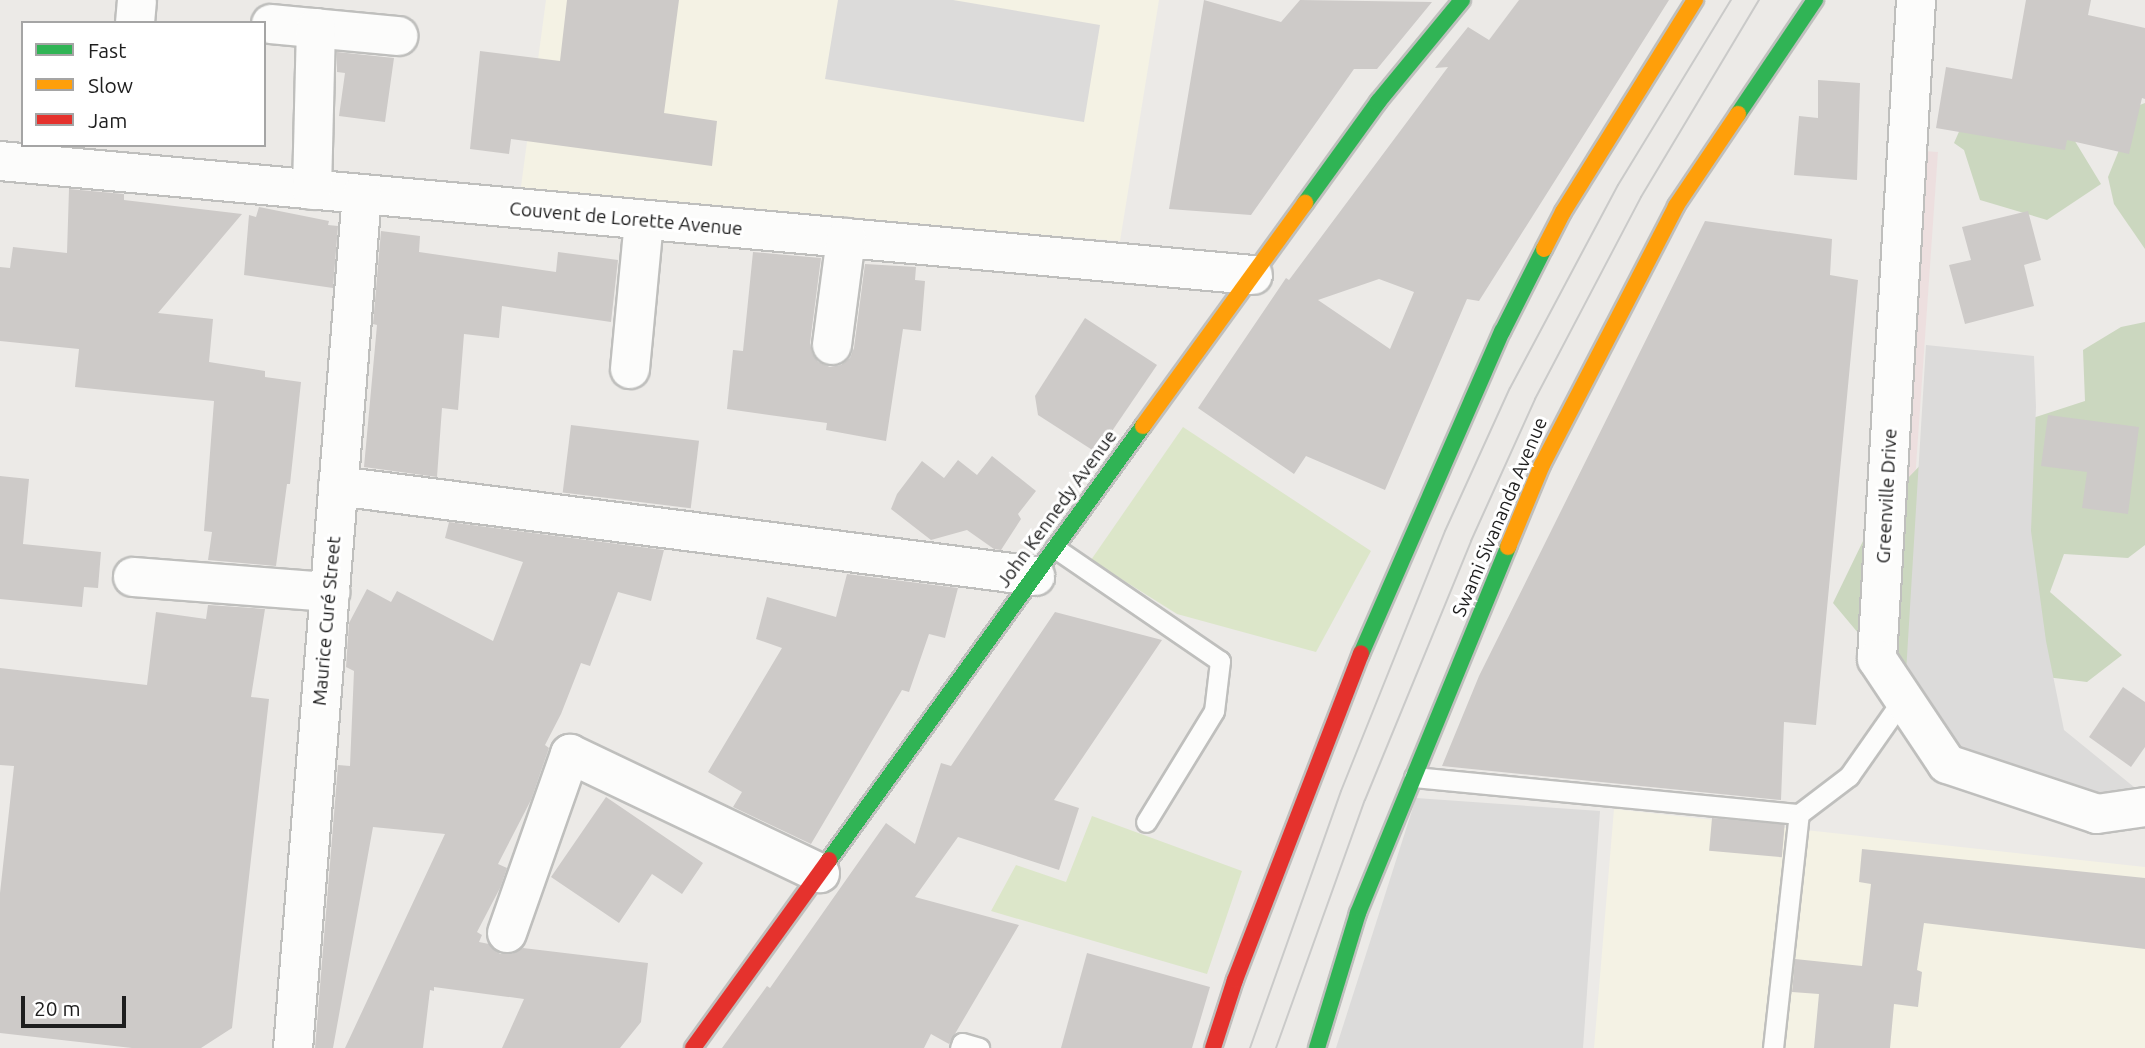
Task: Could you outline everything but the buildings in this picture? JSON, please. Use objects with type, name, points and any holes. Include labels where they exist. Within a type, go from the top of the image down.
[{"type":"street","name":"John Kennedy Avenue","points":[[693,1048],[1378,102],[1462,0]]},
{"type":"street","points":[[1213,1048],[1235,980],[1340,701],[1502,332],[1563,212],[1695,0]]},
{"type":"street","name":"Swami Sivananda Avenue","points":[[1317,1048],[1358,912],[1548,453],[1676,206],[1815,0]]},
{"type":"street","name":"Greenville Drive","points":[[1916,0],[1877,659],[1947,764],[2097,814],[2145,807]]},
{"type":"street","points":[[135,21],[137,1]]},
{"type":"street","points":[[271,24],[398,36]]},
{"type":"street","points":[[312,190],[316,27]]},
{"type":"street","name":"Couvent de Lorette Avenue","points":[[0,161],[124,159],[312,190],[1252,275]]},
{"type":"street","name":"Maurice Curé Street","points":[[293,1048],[362,195]]},
{"type":"street","points":[[630,369],[645,220]]},
{"type":"street","points":[[832,345],[846,238]]},
{"type":"street","points":[[338,486],[1045,562]]},
{"type":"street","points":[[134,577],[330,592]]},
{"type":"street","points":[[507,933],[570,754],[820,873]]},
{"type":"lane","points":[[1045,562],[1220,661],[1214,710],[1146,822]]},
{"type":"lane","points":[[1414,777],[1799,814],[1849,776],[1903,699]]},
{"type":"lane","points":[[1773,1048],[1799,814]]},
{"type":"lane","points":[[960,1048],[962,1043],[979,1048]]},
{"type":"shaded area","points":[[546,0],[1159,0],[1120,241],[520,194]]},
{"type":"shaded area","points":[[838,0],[953,0],[1100,25],[1084,122],[825,79]]},
{"type":"shaded area","points":[[1923,151],[1938,152],[1910,545],[1896,544]]},
{"type":"shaded area","points":[[1926,345],[2034,356],[2036,407],[2031,531],[2046,641],[2064,730],[2145,796],[2101,806],[1950,757],[1905,689]]},
{"type":"shaded area","points":[[1416,798],[1600,811],[1583,1048],[1336,1048]]},
{"type":"shaded area","points":[[1614,809],[2145,867],[2145,1048],[1594,1048]]},
{"type":"green space","points":[[2145,103],[2145,249],[2114,204],[2108,177],[2137,106]]},
{"type":"green space","points":[[1969,109],[2073,138],[2101,184],[2047,220],[1980,200],[1964,150],[1954,143]]},
{"type":"green space","points":[[2145,322],[2145,545],[2128,558],[2064,554],[2050,592],[2122,655],[2087,682],[2031,675],[1905,689],[1833,603],[1879,508],[1935,450],[2085,401],[2083,350],[2121,327]]},
{"type":"green space","points":[[1183,427],[1371,551],[1316,652],[1177,614],[1091,560]]},
{"type":"green space","points":[[1092,816],[1242,871],[1207,974],[991,911],[1016,865],[1066,882]]},
{"type":"tram line","points":[[1250,1048],[1341,791],[1445,531],[1510,388],[1618,185],[1731,0]]},
{"type":"tram line","points":[[1276,1048],[1365,800],[1471,541],[1535,399],[1641,197],[1759,0]]},
{"type":"traffic: fast","points":[[1305,203],[1378,102],[1462,0]]},
{"type":"traffic: fast","points":[[1738,114],[1815,0]]},
{"type":"traffic: fast","points":[[1361,654],[1502,332],[1544,249]]},
{"type":"traffic: fast","points":[[829,860],[1143,426]]},
{"type":"traffic: fast","points":[[1317,1048],[1358,913],[1508,547]]},
{"type":"traffic: slow","points":[[1544,249],[1563,212],[1695,0]]},
{"type":"traffic: slow","points":[[1508,547],[1542,465],[1676,206],[1738,114]]},
{"type":"traffic: slow","points":[[1143,426],[1305,203]]},
{"type":"traffic: jam","points":[[1213,1048],[1235,980],[1361,654]]},
{"type":"traffic: jam","points":[[693,1048],[829,860]]}]
